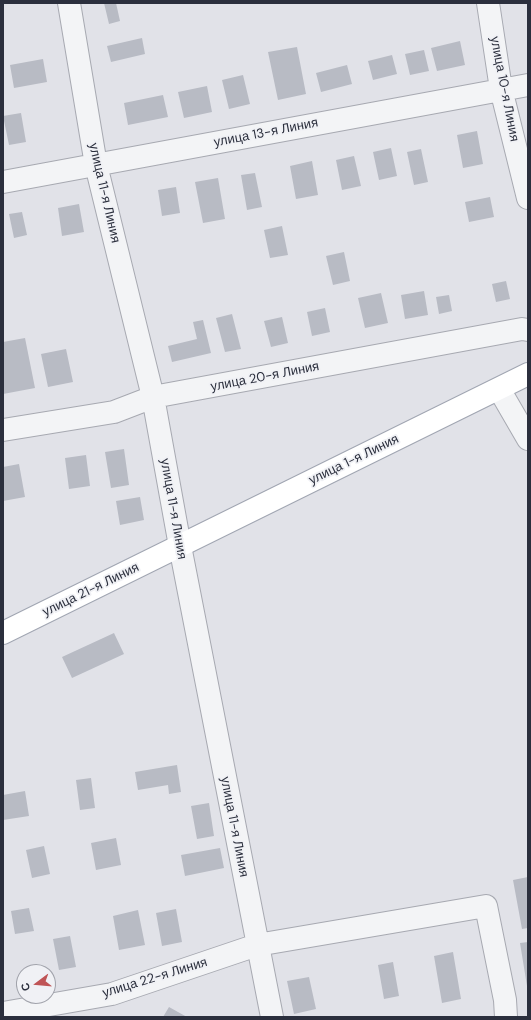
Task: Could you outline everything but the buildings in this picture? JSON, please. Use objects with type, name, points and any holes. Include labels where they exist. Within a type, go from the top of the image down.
[{"type":"main road","name":"улица 1-я Линия","points":[[180,546],[528,374]]},
{"type":"main road","name":"улица 21-я Линия","points":[[3,633],[180,546]]},
{"type":"street","name":"улица 11-я Линия","points":[[69,3],[96,165],[153,398],[180,546],[272,1017]]},
{"type":"street","name":"улица 10-я Линия","points":[[488,3],[501,90],[528,198]]},
{"type":"street","name":"улица 13-я Линия","points":[[3,182],[528,85]]},
{"type":"street","name":"улица 20-я Линия","points":[[3,430],[114,412],[153,398],[522,329],[528,330]]},
{"type":"street","points":[[499,389],[528,439]]},
{"type":"street","name":"улица 22-я Линия","points":[[3,1013],[112,994],[257,945],[486,906],[505,1000],[506,1017]]}]
